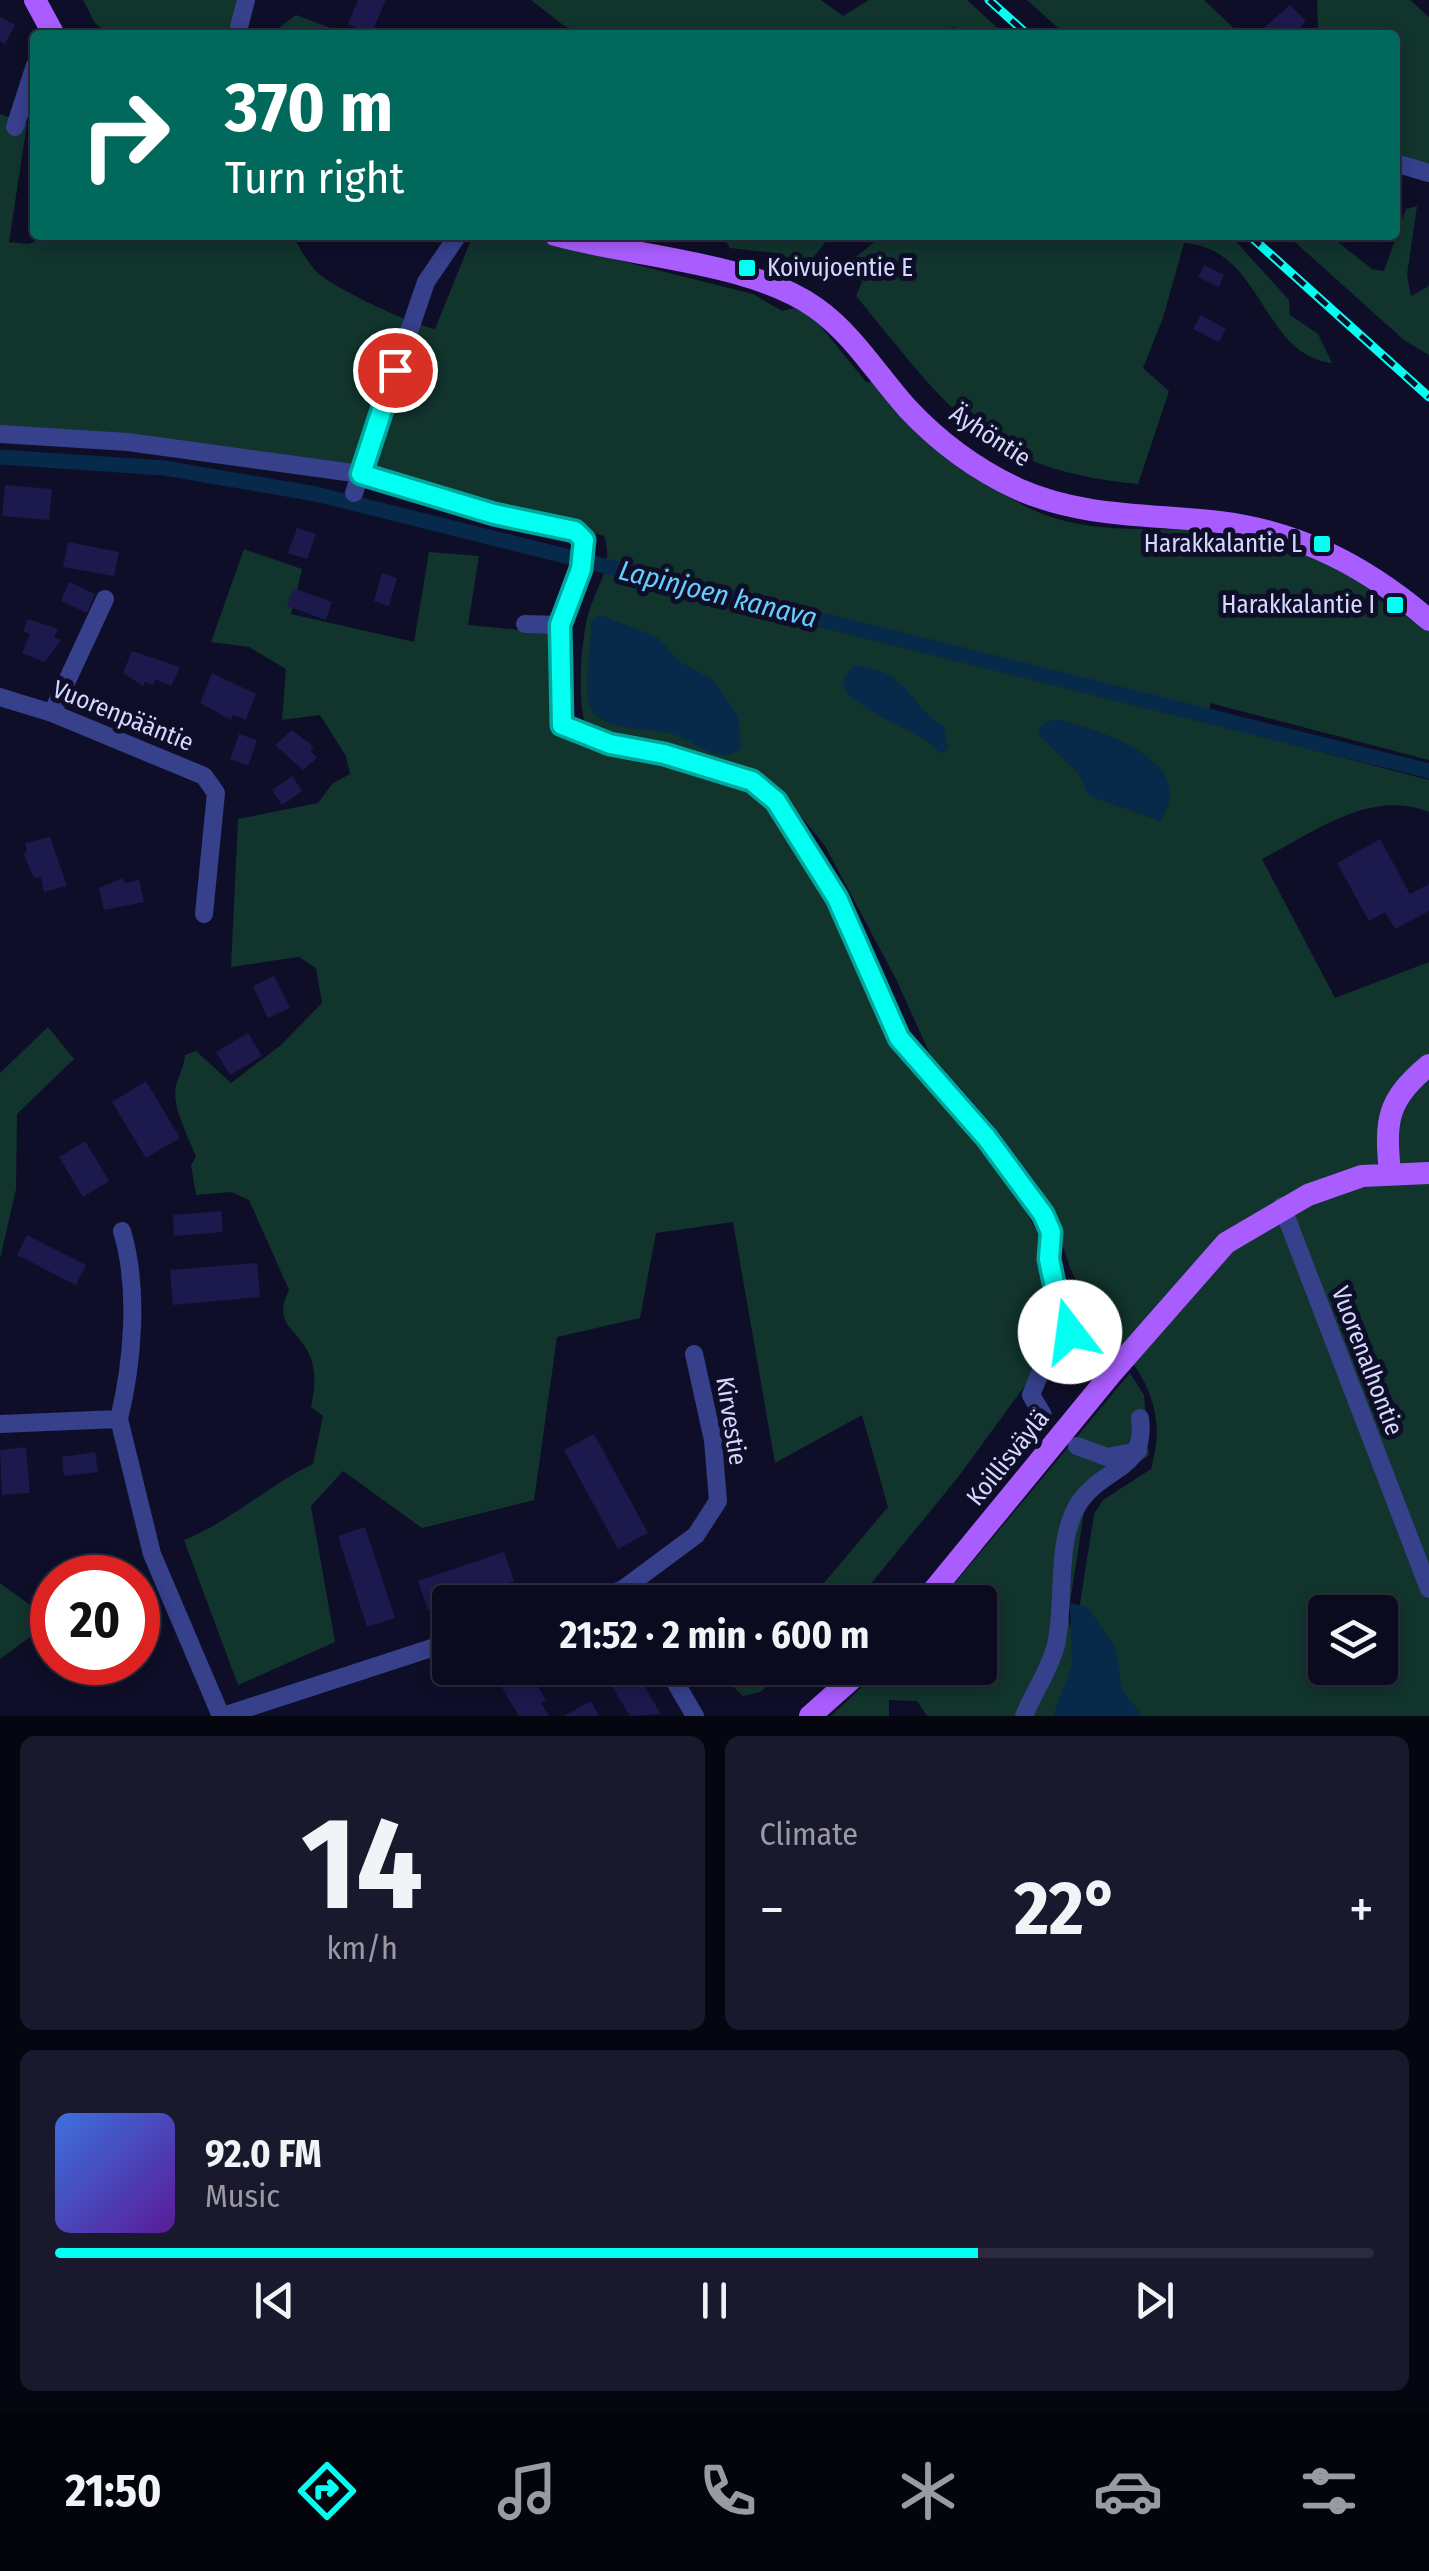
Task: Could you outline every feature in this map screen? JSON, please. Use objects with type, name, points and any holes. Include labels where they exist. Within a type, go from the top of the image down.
[{"type":"main road","points":[[35,0],[48,30]]},
{"type":"main road","name":"Äyhöntie","points":[[574,240],[744,275],[798,296],[833,322],[934,434],[964,458],[1019,489],[1090,511],[1218,522],[1301,540],[1352,563],[1429,620]]},
{"type":"main road","points":[[1390,1174],[1391,1108],[1398,1094],[1429,1065]]},
{"type":"main road","name":"Koillisväylä","points":[[938,1585],[1196,1273],[1226,1243],[1282,1206],[1362,1176],[1429,1173]]},
{"type":"main road","points":[[810,1716],[845,1685]]},
{"type":"street","points":[[238,30],[246,0]]},
{"type":"street","points":[[15,128],[30,81]]},
{"type":"street","points":[[1400,164],[1429,173]]},
{"type":"street","points":[[354,493],[426,282],[455,240]]},
{"type":"street","points":[[0,434],[128,442],[361,474],[494,514],[575,531],[584,540],[584,560],[560,625],[562,725],[610,744],[664,754],[752,781],[776,801],[837,898],[899,1038],[986,1137],[1043,1214],[1051,1232],[1049,1259],[1054,1283],[1072,1311],[1070,1332],[1040,1373],[1032,1394],[1043,1415]]},
{"type":"street","points":[[52,713],[105,599]]},
{"type":"street","points":[[525,624],[560,625]]},
{"type":"street","name":"Vuorenpääntie","points":[[0,697],[52,713],[204,776],[216,792],[204,914]]},
{"type":"street","name":"Vuorenalhontie","points":[[1282,1206],[1429,1589]]},
{"type":"street","points":[[122,1232],[131,1262],[129,1378],[119,1419],[152,1554],[222,1716],[432,1648]]},
{"type":"street","name":"Kirvestie","points":[[638,1585],[696,1534],[718,1501],[713,1440],[694,1354]]},
{"type":"street","points":[[1024,1716],[1050,1666],[1057,1640],[1068,1531],[1081,1500],[1098,1480],[1138,1451],[1143,1436],[1140,1418]]},
{"type":"street","points":[[0,1424],[119,1419]]},
{"type":"street","points":[[1098,1480],[1082,1449],[1106,1456],[1138,1451]]},
{"type":"street","points":[[677,1685],[696,1716]]},
{"type":"green space","points":[[83,0],[250,0],[243,30],[104,30],[95,23]]},
{"type":"green space","points":[[531,0],[821,0],[843,16],[869,0],[967,0],[1000,30],[953,27],[574,30]]},
{"type":"green space","points":[[1027,0],[1204,0],[1236,30],[1060,30]]},
{"type":"green space","points":[[1317,0],[1410,0],[1429,17],[1429,165],[1400,157],[1400,30],[1316,30]]},
{"type":"green space","points":[[296,15],[336,30],[280,30]]},
{"type":"green space","points":[[0,114],[27,124],[9,242],[295,240],[311,266],[328,281],[392,314],[435,329],[471,240],[537,240],[753,294],[782,311],[794,308],[814,318],[866,382],[875,382],[970,467],[1029,508],[1079,524],[1206,530],[1269,541],[1374,585],[1376,598],[1429,631],[1429,760],[1210,703],[1211,723],[1429,780],[1429,812],[1407,806],[1364,809],[1322,826],[1262,859],[1335,998],[1429,962],[1429,1716],[927,1716],[917,1701],[889,1700],[889,1716],[831,1716],[864,1685],[997,1685],[997,1585],[953,1585],[1130,1373],[1144,1395],[1149,1455],[1093,1498],[1084,1512],[1068,1616],[1074,1643],[1094,1514],[1103,1500],[1151,1469],[1157,1437],[1155,1410],[1135,1366],[1089,1305],[1076,1281],[1047,1200],[993,1125],[930,1054],[896,979],[825,846],[774,783],[588,730],[582,707],[582,660],[587,619],[607,558],[604,536],[385,472],[0,430]]},
{"type":"green space","points":[[1417,206],[1407,275],[1411,296],[1429,286],[1429,355],[1404,340],[1293,240],[1335,240],[1372,269],[1384,271],[1395,240],[1400,240],[1406,209]]},
{"type":"green space","points":[[725,240],[827,240],[807,265],[776,253],[730,248]]},
{"type":"green space","points":[[877,240],[1235,240],[1289,300],[1290,315],[1318,334],[1332,363],[1308,356],[1290,342],[1230,263],[1210,249],[1184,243],[1163,318],[1143,368],[1169,391],[1138,484],[1085,476],[1005,448],[974,427],[945,401],[856,296],[862,282],[846,265]]},
{"type":"green space","points":[[244,549],[302,569],[291,614],[414,642],[429,552],[479,556],[468,625],[553,633],[557,729],[685,764],[752,791],[769,808],[820,885],[873,992],[880,1015],[910,1066],[936,1092],[1025,1210],[1039,1235],[1044,1271],[1062,1298],[1061,1336],[959,1476],[870,1585],[822,1585],[888,1507],[862,1415],[775,1463],[733,1222],[656,1233],[640,1318],[557,1337],[534,1500],[422,1528],[343,1471],[311,1506],[335,1642],[238,1685],[184,1540],[313,1464],[323,1416],[311,1407],[311,1359],[285,1319],[284,1302],[289,1290],[249,1200],[231,1192],[196,1195],[191,1165],[196,1157],[175,1094],[185,1055],[196,1051],[231,1083],[281,1045],[322,1003],[316,968],[299,957],[231,967],[238,819],[318,803],[332,784],[350,774],[346,756],[320,715],[282,720],[286,669],[249,647],[211,642]]},
{"type":"green space","points":[[48,1027],[74,1059],[17,1114],[16,1189],[0,1259],[0,1073]]},
{"type":"green space","points":[[0,1583],[30,1605],[30,1637],[0,1659]]},
{"type":"green space","points":[[731,1685],[769,1685],[760,1692],[743,1696]]},
{"type":"water","points":[[600,615],[658,638],[680,662],[713,680],[738,716],[741,749],[720,755],[676,735],[626,727],[595,715],[588,699],[588,678],[591,622]]},
{"type":"water","points":[[853,666],[871,668],[895,680],[944,727],[948,748],[942,753],[854,699],[845,691],[844,678]]},
{"type":"water","points":[[1061,720],[1121,741],[1158,766],[1168,782],[1169,800],[1160,821],[1089,796],[1079,774],[1040,736],[1039,727],[1047,721]]},
{"type":"water","points":[[1070,1603],[1087,1607],[1115,1647],[1122,1689],[1142,1716],[1053,1716],[1072,1665]]},
{"type":"building","points":[[358,0],[386,0],[373,30],[348,24]]},
{"type":"building","points":[[1290,5],[1306,21],[1298,30],[1261,30]]},
{"type":"building","points":[[0,17],[15,25],[5,44],[0,41]]},
{"type":"building","points":[[1204,265],[1224,275],[1219,287],[1198,277]]},
{"type":"building","points":[[1201,315],[1226,329],[1219,342],[1193,329]]},
{"type":"building","points":[[5,485],[52,489],[49,520],[2,516]]},
{"type":"building","points":[[297,528],[316,534],[307,559],[288,553]]},
{"type":"building","points":[[68,542],[119,552],[114,576],[63,567]]},
{"type":"building","points":[[382,573],[397,578],[389,606],[374,601]]},
{"type":"building","points":[[69,582],[95,594],[87,613],[61,601]]},
{"type":"building","points":[[293,588],[332,602],[326,620],[287,606]]},
{"type":"building","points":[[28,619],[58,629],[54,637],[61,640],[45,662],[22,653],[30,634],[23,631]]},
{"type":"building","points":[[132,651],[180,667],[171,686],[155,679],[153,685],[145,682],[143,686],[123,673]]},
{"type":"building","points":[[212,673],[256,694],[246,720],[233,715],[231,720],[200,703]]},
{"type":"building","points":[[292,730],[314,747],[310,750],[317,758],[303,770],[275,745]]},
{"type":"building","points":[[239,734],[257,740],[248,766],[230,759]]},
{"type":"building","points":[[292,776],[302,791],[282,805],[272,790]]},
{"type":"building","points":[[50,837],[67,886],[44,892],[41,877],[34,878],[23,853],[27,852],[25,843]]},
{"type":"building","points":[[1380,839],[1410,894],[1429,884],[1429,911],[1395,929],[1385,912],[1369,921],[1337,863]]},
{"type":"building","points":[[123,878],[124,883],[139,880],[144,902],[104,910],[99,888]]},
{"type":"building","points":[[274,976],[290,1008],[268,1018],[253,986]]},
{"type":"building","points":[[248,1033],[262,1056],[230,1075],[216,1052]]},
{"type":"building","points":[[146,1081],[180,1138],[146,1158],[112,1102]]},
{"type":"building","points":[[85,1141],[109,1181],[83,1197],[59,1157]]},
{"type":"building","points":[[221,1211],[223,1232],[174,1236],[173,1215]]},
{"type":"building","points":[[27,1235],[86,1265],[76,1285],[17,1255]]},
{"type":"building","points":[[257,1263],[260,1297],[173,1305],[170,1270]]},
{"type":"building","points":[[594,1434],[648,1533],[618,1549],[564,1450]]},
{"type":"building","points":[[26,1447],[30,1493],[2,1495],[0,1450]]},
{"type":"building","points":[[95,1452],[98,1472],[64,1476],[62,1457]]},
{"type":"building","points":[[365,1527],[395,1618],[367,1627],[338,1536]]},
{"type":"building","points":[[504,1552],[514,1581],[502,1585],[432,1585],[432,1609],[428,1610],[418,1581]]},
{"type":"building","points":[[500,1685],[537,1685],[549,1716],[519,1716]]},
{"type":"building","points":[[611,1685],[643,1685],[661,1714],[630,1716]]},
{"type":"building","points":[[591,1701],[599,1716],[564,1716]]},
{"type":"waterway","name":"Lapinjoen kanava","points":[[0,457],[164,468],[316,494],[1429,771]]},
{"type":"railway","points":[[989,0],[1022,30]]},
{"type":"railway","points":[[1255,240],[1429,397]]},
{"type":"place","name":"Koivujoentie E","points":[[747,268]]},
{"type":"place","name":"Harakkalantie L","points":[[1322,544]]},
{"type":"place","name":"Harakkalantie I","points":[[1395,605]]},
{"type":"route","points":[[395,370],[361,474],[494,514],[575,531],[584,540],[586,550],[581,569],[560,625],[562,725],[576,734],[664,754],[752,781],[776,801],[837,898],[899,1038],[914,1060],[935,1078],[986,1137],[1043,1214],[1053,1244],[1049,1259],[1054,1283],[1068,1298],[1072,1311],[1070,1332]]}]
